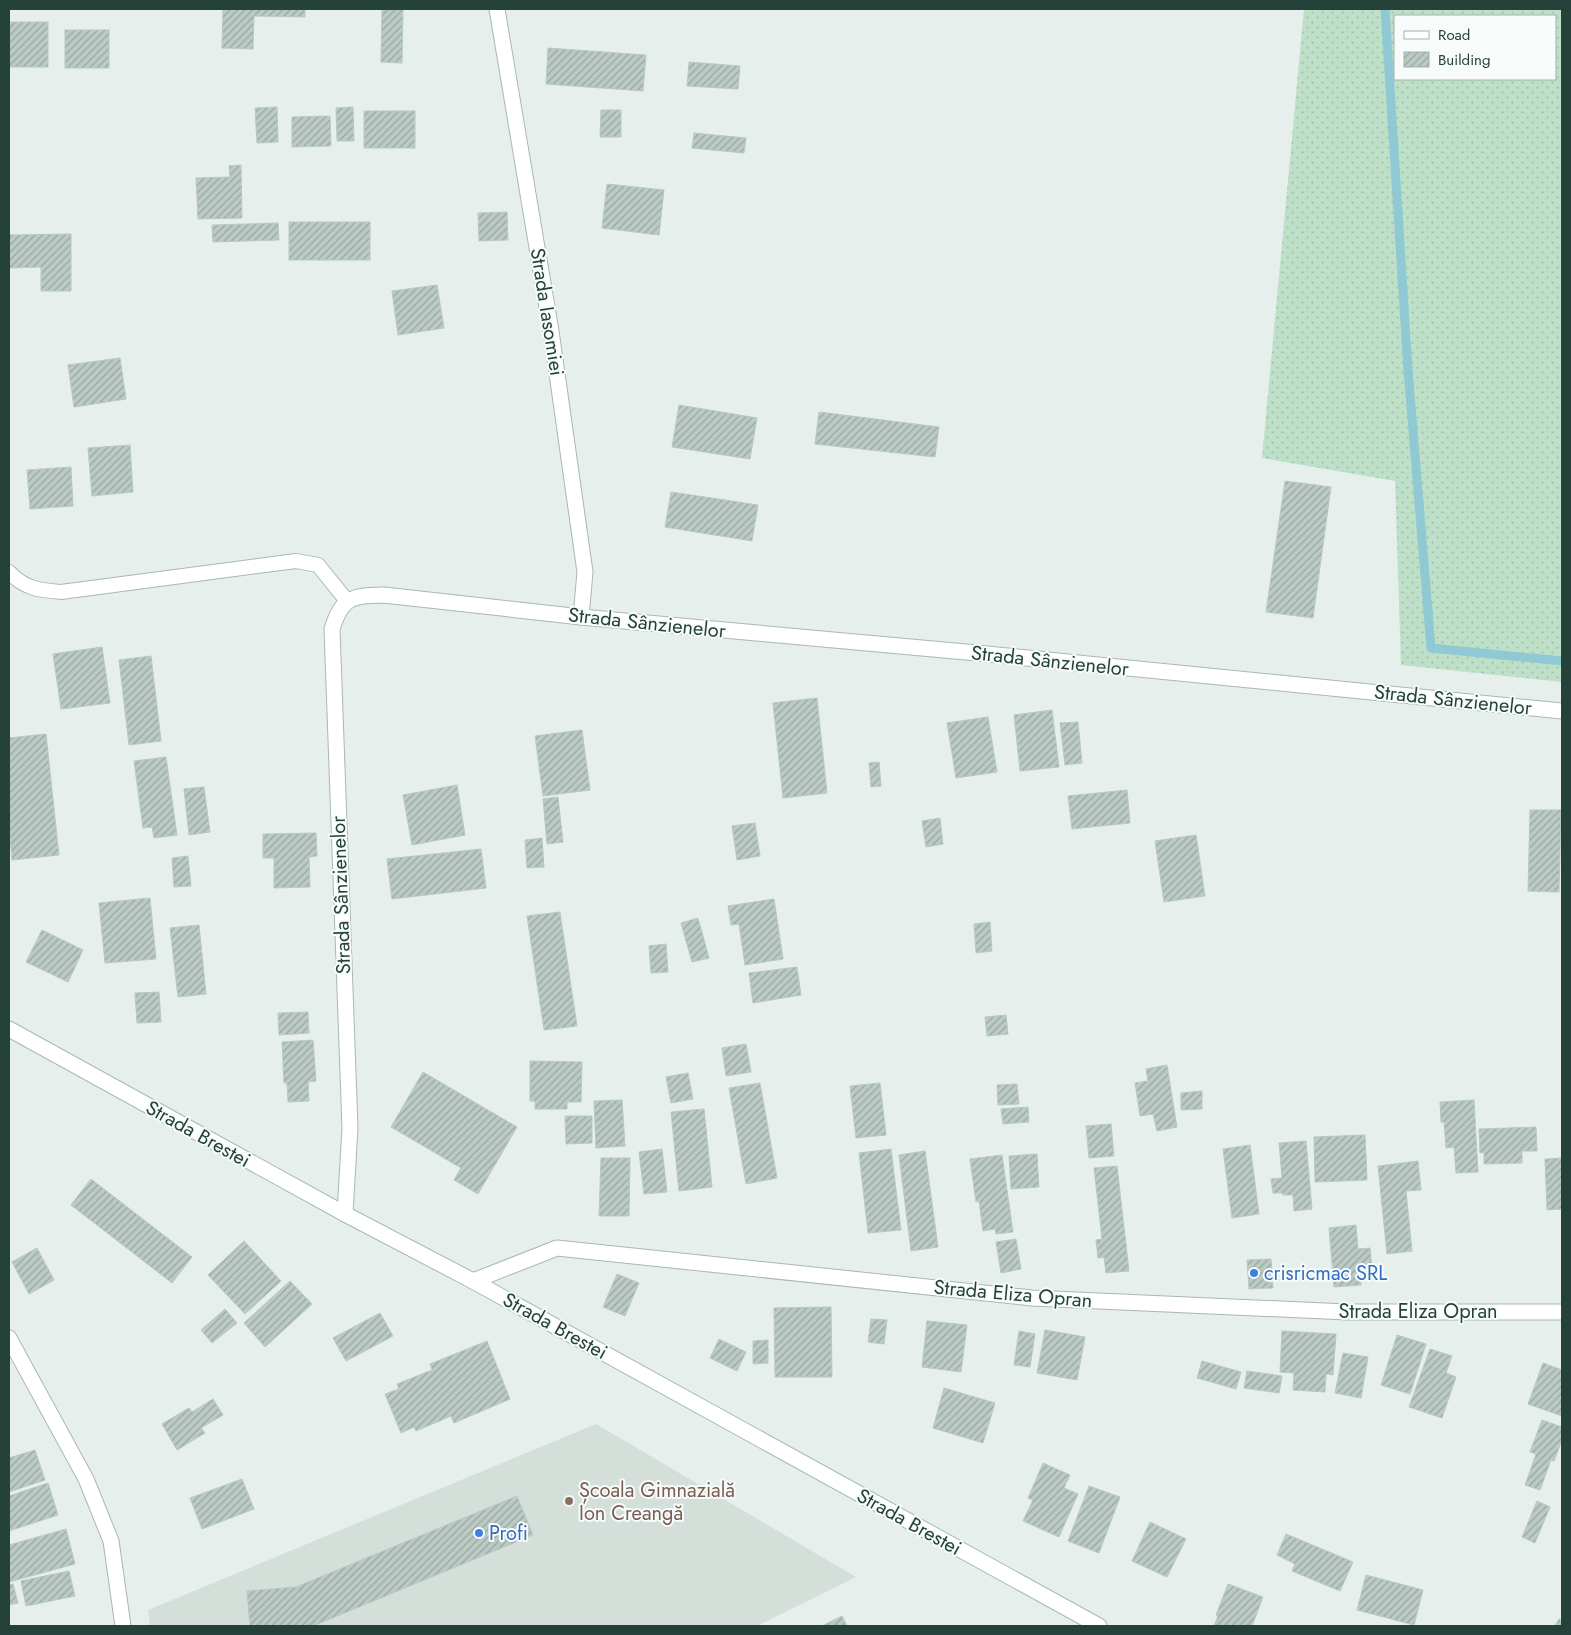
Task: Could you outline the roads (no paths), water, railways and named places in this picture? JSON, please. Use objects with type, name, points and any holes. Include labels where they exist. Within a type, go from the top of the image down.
[{"type":"street","name":"Strada Iasomiei","points":[[498,9],[551,331],[585,572],[581,617]]},
{"type":"street","name":"Strada Sânzienelor","points":[[345,1214],[350,1128],[332,629],[337,613],[347,601],[365,596],[384,595],[581,617],[977,653],[1562,711]]},
{"type":"street","name":"Strada Brestei","points":[[9,1029],[345,1214],[473,1281],[1099,1626]]},
{"type":"street","name":"Strada Eliza Opran","points":[[473,1281],[557,1248],[1032,1298],[1348,1312],[1562,1312]]},
{"type":"street","points":[[9,1338],[86,1479],[111,1541],[123,1626]]},
{"type":"lane","points":[[9,572],[14,578],[33,589],[61,592],[296,561],[318,565],[347,601]]},
{"type":"waterway","points":[[1385,9],[1408,370],[1431,648],[1562,661]]},
{"type":"place","name":"crisricmac SRL","points":[[1254,1273]]},
{"type":"place","name":"Școala Gimnazială Ion Creangă","points":[[569,1501]]},
{"type":"place","name":"Profi","points":[[479,1533]]}]
